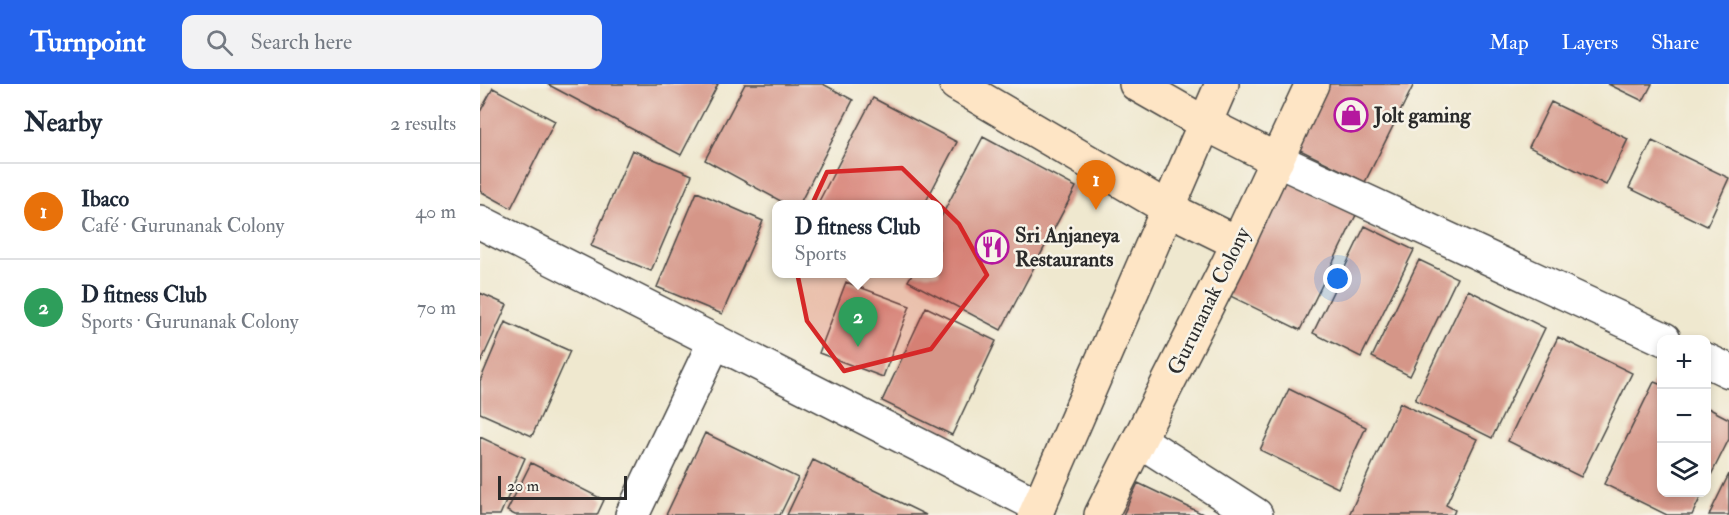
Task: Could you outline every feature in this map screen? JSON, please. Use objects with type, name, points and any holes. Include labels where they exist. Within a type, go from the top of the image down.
[{"type":"street","points":[[956,84],[1169,209],[1238,243]]},
{"type":"street","points":[[1136,84],[1206,124],[1277,160],[1657,336]]},
{"type":"street","points":[[480,222],[715,341],[1037,511],[1222,84]]},
{"type":"street","name":"Gurunanak Colony","points":[[1101,515],[1238,243],[1312,84]]},
{"type":"street","points":[[632,515],[715,341]]},
{"type":"street","points":[[1711,362],[1729,372]]},
{"type":"street","points":[[1138,440],[1256,515]]},
{"type":"highlighted area","points":[[902,168],[959,224],[987,275],[931,349],[844,371],[807,321],[792,248],[827,172]]},
{"type":"building","points":[[547,84],[718,84],[681,155]]},
{"type":"building","points":[[745,84],[823,84],[853,100],[802,200],[779,200],[705,160]]},
{"type":"building","name":"Jolt gaming","points":[[1318,84],[1414,84],[1365,182],[1290,145]]},
{"type":"building","points":[[1608,84],[1652,84],[1643,101]]},
{"type":"building","points":[[493,88],[555,121],[511,208],[480,191],[480,112]]},
{"type":"building","points":[[873,98],[957,142],[927,200],[820,200]]},
{"type":"building","points":[[1551,102],[1628,139],[1606,185],[1529,147]]},
{"type":"building","name":"Sri Anjaneya Restaurants","points":[[983,137],[1076,187],[1001,330],[908,281],[910,278],[943,278],[943,213]]},
{"type":"building","points":[[1652,141],[1729,178],[1707,226],[1629,188]]},
{"type":"building","points":[[632,150],[692,175],[651,271],[591,246]]},
{"type":"building","points":[[1276,175],[1356,215],[1300,330],[1220,291]]},
{"type":"building","points":[[697,192],[763,221],[722,314],[657,287]]},
{"type":"building","points":[[1365,226],[1414,250],[1361,357],[1313,333]]},
{"type":"building","points":[[1419,260],[1457,278],[1410,376],[1372,357]]},
{"type":"building","points":[[846,282],[910,306],[883,377],[819,353]]},
{"type":"building","points":[[1468,290],[1545,328],[1492,438],[1415,400]]},
{"type":"building","points":[[480,293],[507,305],[480,364]]},
{"type":"building","points":[[926,307],[996,341],[952,435],[882,401]]},
{"type":"building","points":[[505,322],[570,351],[532,436],[480,413],[480,381]]},
{"type":"building","points":[[1558,337],[1632,373],[1581,477],[1508,441]]},
{"type":"building","points":[[1654,382],[1657,383],[1657,497],[1701,497],[1692,515],[1667,515],[1604,484]]},
{"type":"building","points":[[1289,389],[1366,427],[1338,488],[1260,450]]},
{"type":"building","points":[[1400,403],[1477,439],[1446,505],[1455,510],[1453,515],[1349,515]]},
{"type":"building","points":[[1711,410],[1729,419],[1729,439],[1711,475]]},
{"type":"building","points":[[705,433],[798,478],[780,515],[666,515]]},
{"type":"building","points":[[480,437],[525,458],[500,515],[480,515]]},
{"type":"building","points":[[813,460],[926,515],[787,515]]},
{"type":"building","points":[[531,463],[604,500],[597,515],[515,515],[507,511]]},
{"type":"building","points":[[1729,474],[1729,515],[1709,515]]},
{"type":"building","points":[[1138,483],[1205,515],[1123,515]]},
{"type":"place","name":"Jolt gaming","points":[[1351,115]]},
{"type":"place","name":"Ibaco","points":[[1096,210]]},
{"type":"place","name":"Sri Anjaneya Restaurants","points":[[992,247]]},
{"type":"place","name":"D fitness Club","points":[[858,347]]}]
